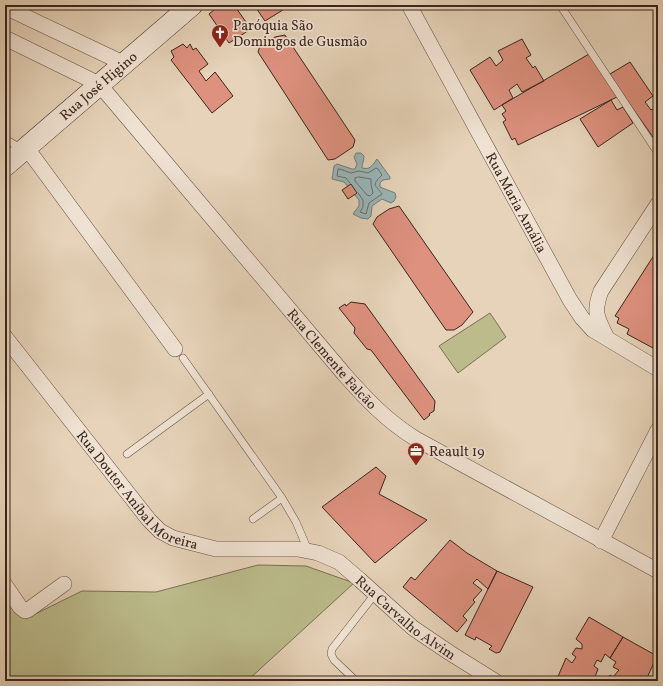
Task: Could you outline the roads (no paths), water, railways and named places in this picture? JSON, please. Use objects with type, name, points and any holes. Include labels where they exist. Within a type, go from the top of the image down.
[{"type":"street","name":"Rua José Higino","points":[[5,166],[192,5]]},
{"type":"street","name":"Rua Maria Amália","points":[[409,5],[570,300],[582,318],[593,330],[658,369]]},
{"type":"street","points":[[5,7],[101,54],[123,63]]},
{"type":"street","name":"Rua Clemente Falcão","points":[[5,38],[99,84],[344,374],[381,414],[401,430],[416,439],[658,571]]},
{"type":"street","points":[[25,149],[45,172],[179,353]]},
{"type":"street","points":[[607,338],[598,319],[596,304],[601,291],[658,204]]},
{"type":"street","name":"Rua Doutor Aníbal Moreira","points":[[5,337],[148,520],[160,531],[173,538],[216,549],[298,548],[313,552]]},
{"type":"street","points":[[601,541],[658,430]]},
{"type":"street","name":"Rua Carvalho Alvim","points":[[313,552],[339,562],[413,628],[495,681]]},
{"type":"street","points":[[5,585],[20,607],[25,611],[64,584]]},
{"type":"lane","points":[[560,5],[658,153]]},
{"type":"lane","points":[[5,139],[25,149]]},
{"type":"lane","points":[[179,353],[282,498],[313,552]]},
{"type":"lane","points":[[127,454],[209,394]]},
{"type":"lane","points":[[253,519],[282,498]]},
{"type":"lane","points":[[356,681],[334,660],[330,654],[332,649],[375,594]]},
{"type":"water","points":[[356,153],[361,153],[364,156],[362,168],[371,167],[377,159],[390,177],[390,179],[383,180],[380,183],[380,187],[395,193],[396,197],[391,203],[382,199],[372,206],[371,216],[368,219],[361,218],[353,214],[359,206],[359,200],[344,182],[332,179],[334,166],[337,164],[355,169],[357,164],[354,157]]},
{"type":"place","name":"Paróquia São Domingos de Gusmão","points":[[220,48]]},
{"type":"place","name":"Reault 19","points":[[416,466]]}]
